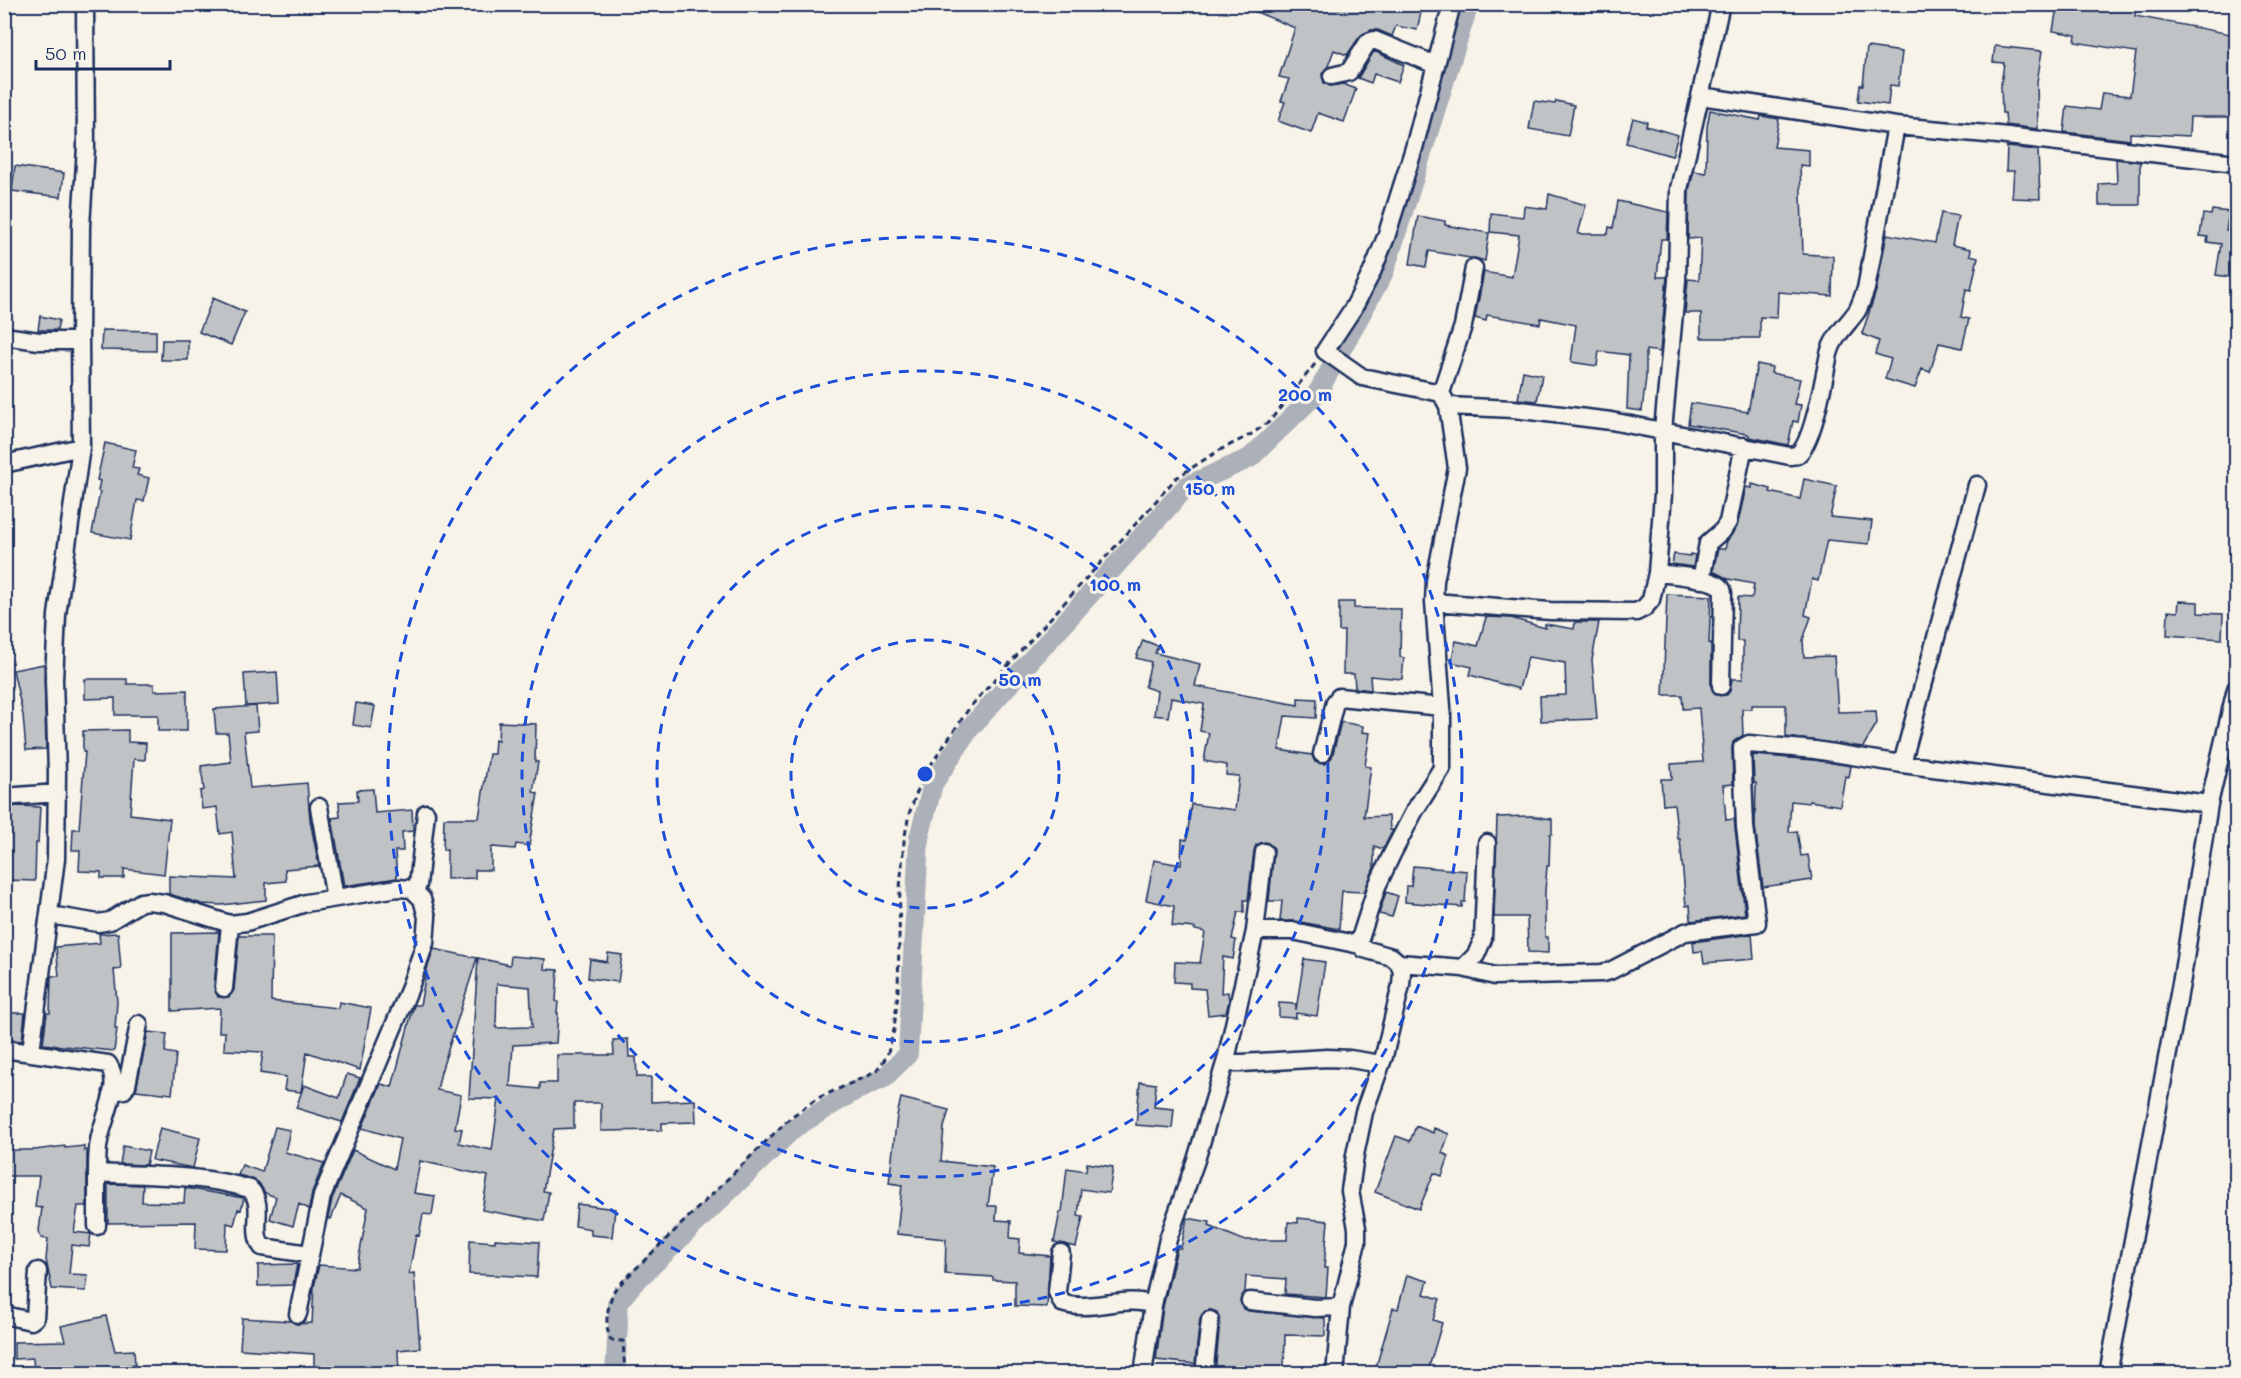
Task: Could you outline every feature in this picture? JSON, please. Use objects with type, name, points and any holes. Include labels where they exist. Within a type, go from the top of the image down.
[{"type":"street","points":[[31,1051],[56,859],[55,643],[64,561],[81,447],[81,226],[86,147],[85,4]]},
{"type":"street","points":[[1452,4],[1411,159],[1386,237],[1372,272],[1331,356],[1362,376],[1445,399],[1663,430],[1790,456],[1797,455],[1805,446],[1830,350],[1835,338],[1859,308],[1866,289],[1896,126]]},
{"type":"street","points":[[1434,602],[1550,611],[1636,612],[1652,600],[1657,573],[1663,494],[1663,430],[1675,316],[1679,189],[1721,4]]},
{"type":"street","points":[[1332,76],[1348,72],[1368,42],[1374,40],[1436,65]]},
{"type":"street","points":[[1701,96],[1896,126],[2236,162]]},
{"type":"street","points":[[1360,945],[1362,930],[1377,886],[1404,830],[1442,768],[1442,707],[1434,602],[1437,573],[1457,468],[1445,399],[1474,268]]},
{"type":"street","points":[[4,336],[39,341],[80,341]]},
{"type":"street","points":[[1701,580],[1708,543],[1723,530],[1728,522],[1744,446]]},
{"type":"street","points":[[4,464],[81,447]]},
{"type":"street","points":[[1902,764],[1977,485]]},
{"type":"street","points":[[1657,573],[1701,580],[1721,587],[1723,593],[1721,686]]},
{"type":"street","points":[[2108,1374],[2182,978],[2209,804],[2236,689]]},
{"type":"street","points":[[1322,754],[1335,702],[1339,697],[1442,707]]},
{"type":"street","points":[[1399,963],[1463,968],[1495,976],[1602,973],[1685,932],[1754,925],[1757,919],[1745,827],[1742,748],[1749,744],[2209,804]]},
{"type":"street","points":[[4,797],[57,793]]},
{"type":"street","points":[[319,807],[335,898]]},
{"type":"street","points":[[50,915],[98,923],[110,921],[141,902],[149,901],[164,903],[230,924],[247,922],[306,903],[398,888],[412,889],[418,885],[426,813]]},
{"type":"street","points":[[1463,968],[1476,956],[1483,939],[1487,843]]},
{"type":"street","points":[[1143,1374],[1153,1305],[1168,1239],[1196,1161],[1226,1059],[1255,931],[1264,852]]},
{"type":"street","points":[[298,1314],[322,1196],[409,990],[425,943],[427,917],[422,899],[412,889]]},
{"type":"street","points":[[224,988],[230,924]]},
{"type":"street","points":[[1255,931],[1293,932],[1360,945],[1364,949],[1392,957],[1399,963],[1402,972],[1401,985],[1381,1064],[1364,1112],[1355,1155],[1350,1191],[1357,1228],[1357,1242],[1341,1307],[1335,1374]]},
{"type":"street","points":[[112,1092],[124,1090],[127,1085],[139,1024]]},
{"type":"street","points":[[4,1048],[108,1064],[114,1071],[112,1092],[99,1139],[96,1173],[97,1227]]},
{"type":"street","points":[[1226,1059],[1234,1063],[1350,1059],[1381,1064]]},
{"type":"street","points":[[96,1173],[196,1178],[226,1182],[250,1190],[258,1202],[257,1235],[262,1247],[309,1254]]},
{"type":"street","points":[[1061,1253],[1057,1292],[1062,1303],[1098,1305],[1135,1300],[1153,1305]]},
{"type":"street","points":[[4,1315],[31,1321],[35,1318],[38,1271]]},
{"type":"street","points":[[1250,1301],[1315,1308],[1341,1307]]},
{"type":"street","points":[[1204,1374],[1210,1320]]},
{"type":"path","points":[[625,1374],[623,1341],[611,1340],[608,1335],[607,1317],[615,1288],[791,1117],[818,1098],[876,1072],[887,1056],[894,1030],[898,992],[900,888],[904,841],[917,792],[950,734],[970,707],[1167,487],[1196,464],[1269,422],[1331,356]]},
{"type":"building","points":[[1237,4],[1278,4],[1293,10],[1295,4],[1423,4],[1417,30],[1396,26],[1392,36],[1378,30],[1371,30],[1360,36],[1347,55],[1334,50],[1322,74],[1324,83],[1330,86],[1343,84],[1356,89],[1344,122],[1318,113],[1311,133],[1278,121],[1285,102],[1281,101],[1289,79],[1279,77],[1295,28]]},
{"type":"building","points":[[2098,4],[2137,4],[2135,16],[2236,35],[2236,117],[2190,117],[2189,136],[2130,133],[2130,140],[2064,132],[2067,106],[2099,110],[2102,93],[2130,96],[2136,52],[2075,42],[2076,35],[2053,31],[2057,7],[2097,12]]},
{"type":"building","points":[[1995,46],[2042,51],[2037,82],[2038,129],[2006,125],[2005,113],[2002,113],[2001,85],[2004,63],[1993,62]]},
{"type":"building","points":[[1867,47],[1902,52],[1898,86],[1890,85],[1888,105],[1858,101],[1860,85],[1863,85]]},
{"type":"building","points":[[1374,51],[1404,65],[1398,82],[1374,74],[1371,83],[1358,78]]},
{"type":"building","points":[[1534,101],[1555,104],[1556,101],[1574,105],[1568,136],[1529,129]]},
{"type":"building","points":[[1710,110],[1760,120],[1761,116],[1779,119],[1774,147],[1809,150],[1809,166],[1800,165],[1803,254],[1833,256],[1832,296],[1778,292],[1777,318],[1760,317],[1760,338],[1701,338],[1701,313],[1685,313],[1688,279],[1699,280],[1701,238],[1688,239],[1689,190],[1694,171],[1706,173],[1707,127]]},
{"type":"building","points":[[1633,118],[1647,122],[1646,126],[1678,135],[1672,156],[1626,143]]},
{"type":"building","points":[[2007,147],[2038,150],[2040,199],[2012,198],[2014,171],[2006,171]]},
{"type":"building","points":[[2116,159],[2140,162],[2140,205],[2099,205],[2099,184],[2117,183]]},
{"type":"building","points":[[15,166],[64,173],[61,197],[12,191]]},
{"type":"building","points":[[1549,194],[1586,205],[1578,234],[1608,234],[1609,227],[1613,228],[1618,201],[1668,212],[1667,239],[1661,239],[1657,277],[1667,277],[1660,352],[1646,350],[1642,411],[1627,409],[1629,355],[1599,351],[1597,366],[1571,362],[1576,325],[1541,318],[1540,324],[1487,315],[1486,321],[1475,318],[1484,272],[1512,277],[1519,235],[1490,232],[1491,213],[1523,217],[1524,206],[1547,209]]},
{"type":"building","points":[[2212,210],[2229,212],[2226,230],[2236,231],[2236,278],[2216,275],[2221,244],[2207,242],[2208,237],[2200,236],[2203,214],[2211,215]]},
{"type":"building","points":[[1941,213],[1958,216],[1952,245],[1971,249],[1970,255],[1978,257],[1971,290],[1966,289],[1961,317],[1969,319],[1962,348],[1939,343],[1930,372],[1922,369],[1915,388],[1885,379],[1891,359],[1875,354],[1879,341],[1862,334],[1876,291],[1887,234],[1935,243]]},
{"type":"building","points":[[1418,216],[1445,221],[1445,225],[1489,233],[1485,261],[1429,251],[1426,267],[1410,264]]},
{"type":"building","points":[[213,298],[245,312],[231,345],[199,332]]},
{"type":"building","points":[[40,316],[59,320],[57,330],[38,330]]},
{"type":"building","points":[[102,330],[156,331],[156,351],[101,350]]},
{"type":"building","points":[[162,340],[188,340],[188,360],[161,360]]},
{"type":"building","points":[[1757,364],[1772,367],[1771,373],[1800,379],[1794,404],[1801,405],[1798,422],[1793,421],[1788,445],[1750,437],[1748,434],[1688,424],[1691,403],[1748,412]]},
{"type":"building","points":[[1523,371],[1542,375],[1537,401],[1518,399]]},
{"type":"building","points":[[105,443],[136,450],[132,468],[139,469],[137,475],[149,478],[144,501],[137,500],[130,540],[92,533],[100,492],[98,491],[100,481],[97,480]]},
{"type":"building","points":[[1804,479],[1837,486],[1830,517],[1872,521],[1869,544],[1827,540],[1818,581],[1812,579],[1805,615],[1811,617],[1803,640],[1804,657],[1834,656],[1838,712],[1876,711],[1877,723],[1863,747],[1786,737],[1786,705],[1752,705],[1752,709],[1742,709],[1743,735],[1733,742],[1732,748],[1733,784],[1723,785],[1726,820],[1734,819],[1745,914],[1691,921],[1690,905],[1686,906],[1680,839],[1678,839],[1674,804],[1663,805],[1661,779],[1672,779],[1671,764],[1703,762],[1699,708],[1683,709],[1682,695],[1663,695],[1667,594],[1711,596],[1709,643],[1711,643],[1711,686],[1716,695],[1727,695],[1732,679],[1743,679],[1743,641],[1737,641],[1738,597],[1752,598],[1754,584],[1728,579],[1713,571],[1718,549],[1725,549],[1727,541],[1737,527],[1746,487],[1752,488],[1752,484],[1771,489],[1770,492],[1800,499]]},
{"type":"building","points":[[1674,554],[1695,555],[1693,567],[1672,564]]},
{"type":"building","points":[[2179,601],[2198,602],[2198,613],[2223,614],[2222,639],[2167,635],[2168,611],[2178,612]]},
{"type":"building","points":[[1339,602],[1354,602],[1354,608],[1401,609],[1400,657],[1404,658],[1402,679],[1370,676],[1371,690],[1355,688],[1354,674],[1343,674],[1344,631],[1339,631]]},
{"type":"building","points":[[1486,617],[1511,618],[1545,628],[1545,624],[1574,629],[1575,622],[1599,622],[1592,660],[1597,719],[1541,721],[1540,696],[1566,695],[1565,663],[1528,657],[1519,689],[1470,675],[1472,667],[1451,662],[1456,641],[1478,646]]},
{"type":"building","points":[[1143,640],[1158,646],[1155,653],[1200,664],[1195,686],[1298,705],[1298,698],[1317,699],[1316,718],[1285,716],[1279,750],[1312,755],[1315,762],[1325,764],[1332,757],[1341,722],[1363,726],[1362,732],[1370,733],[1365,766],[1371,767],[1364,817],[1389,816],[1390,830],[1393,830],[1383,849],[1374,846],[1374,868],[1364,892],[1342,891],[1339,929],[1295,921],[1280,921],[1282,901],[1269,901],[1274,848],[1266,842],[1256,845],[1248,900],[1244,900],[1244,912],[1238,912],[1232,939],[1236,940],[1233,959],[1223,957],[1221,993],[1228,992],[1229,1001],[1226,1013],[1208,1015],[1205,989],[1190,988],[1190,983],[1174,982],[1175,962],[1200,963],[1205,932],[1195,930],[1195,928],[1172,926],[1174,906],[1146,900],[1154,860],[1181,865],[1182,839],[1187,840],[1191,804],[1235,810],[1239,776],[1226,775],[1227,765],[1204,761],[1209,733],[1200,731],[1204,704],[1171,698],[1168,717],[1154,715],[1157,691],[1145,687],[1151,662],[1136,658]]},
{"type":"building","points":[[44,664],[46,749],[26,750],[23,715],[13,670]]},
{"type":"building","points":[[277,672],[279,704],[246,706],[244,674]]},
{"type":"building","points":[[85,679],[127,679],[127,684],[154,684],[154,691],[187,690],[187,731],[158,731],[158,715],[115,715],[115,698],[85,699]]},
{"type":"building","points":[[356,703],[375,706],[371,728],[353,725]]},
{"type":"building","points":[[256,706],[258,731],[244,732],[250,788],[307,783],[310,820],[319,866],[285,869],[286,881],[266,883],[266,900],[221,905],[202,904],[169,894],[169,876],[236,879],[232,832],[220,834],[217,807],[202,809],[200,791],[204,790],[201,766],[231,762],[228,733],[216,733],[214,709]]},
{"type":"building","points":[[499,722],[536,724],[535,762],[538,762],[533,792],[538,793],[529,846],[516,844],[515,849],[493,847],[491,848],[491,870],[475,870],[475,878],[447,879],[447,850],[443,850],[444,818],[479,818],[489,754],[494,754]]},
{"type":"building","points":[[128,730],[128,742],[146,743],[145,760],[134,759],[130,814],[170,819],[164,874],[124,869],[124,878],[101,878],[101,872],[79,871],[80,850],[72,850],[73,829],[79,829],[85,752],[83,752],[83,731]]},
{"type":"building","points":[[1753,755],[1814,760],[1851,766],[1849,777],[1845,776],[1840,806],[1809,801],[1809,803],[1791,801],[1789,832],[1797,831],[1801,856],[1808,855],[1812,880],[1763,887],[1755,826],[1756,783],[1754,783]]},
{"type":"building","points":[[373,789],[375,813],[412,810],[413,831],[402,832],[403,851],[395,851],[397,878],[344,886],[332,818],[340,817],[339,802],[358,801],[357,790]]},
{"type":"building","points":[[4,807],[40,807],[35,881],[6,880]]},
{"type":"building","points":[[1531,816],[1552,819],[1545,892],[1545,937],[1548,937],[1548,953],[1528,952],[1527,917],[1494,917],[1497,817]]},
{"type":"building","points":[[1413,866],[1467,871],[1465,902],[1462,902],[1462,907],[1405,902],[1406,886],[1411,886]]},
{"type":"building","points":[[1386,892],[1398,896],[1392,917],[1379,914]]},
{"type":"building","points":[[219,932],[214,987],[218,997],[229,997],[234,990],[239,936],[272,936],[271,1001],[338,1008],[339,1002],[371,1008],[360,1070],[307,1052],[301,1092],[284,1090],[286,1077],[260,1073],[263,1052],[224,1050],[225,1032],[219,1032],[220,1008],[172,1011],[172,933]]},
{"type":"building","points":[[118,933],[121,969],[114,970],[117,1002],[115,1029],[117,1029],[114,1051],[43,1044],[47,1013],[50,1013],[51,976],[59,976],[56,947],[100,943],[99,934]]},
{"type":"building","points":[[1752,934],[1754,959],[1704,963],[1702,951],[1694,952],[1693,942]]},
{"type":"building","points":[[434,949],[477,958],[437,1090],[461,1095],[455,1128],[462,1129],[459,1143],[492,1150],[499,1099],[469,1098],[478,958],[510,965],[511,956],[545,959],[544,969],[558,970],[556,1043],[513,1045],[510,1086],[540,1089],[540,1083],[557,1083],[557,1055],[614,1055],[613,1040],[628,1039],[629,1057],[636,1057],[637,1077],[651,1077],[651,1102],[695,1100],[696,1122],[662,1123],[662,1130],[601,1131],[601,1103],[574,1103],[574,1128],[554,1129],[543,1191],[549,1192],[544,1221],[482,1210],[488,1176],[420,1161],[414,1193],[435,1196],[432,1215],[423,1214],[419,1236],[416,1235],[409,1274],[414,1273],[420,1348],[398,1350],[399,1374],[314,1374],[314,1354],[240,1349],[242,1318],[291,1321],[296,1324],[312,1323],[314,1287],[319,1265],[357,1268],[368,1208],[341,1195],[331,1219],[328,1218],[332,1199],[353,1150],[394,1169],[400,1139],[362,1128],[381,1084],[392,1087],[414,1005],[420,1005],[427,969]],"holes":[[[497,984],[530,987],[532,1027],[496,1028]]]},
{"type":"building","points":[[608,953],[622,955],[618,982],[588,978],[590,959],[607,962]]},
{"type":"building","points":[[1304,959],[1325,962],[1317,1016],[1296,1013],[1296,1018],[1279,1017],[1279,1003],[1296,1004],[1296,1010]]},
{"type":"building","points":[[7,1013],[25,1013],[22,1041],[6,1039]]},
{"type":"building","points":[[148,1032],[167,1034],[165,1052],[176,1054],[172,1094],[136,1090]]},
{"type":"building","points":[[347,1074],[360,1078],[342,1122],[296,1108],[304,1085],[339,1098]]},
{"type":"building","points":[[1140,1082],[1156,1084],[1154,1107],[1174,1109],[1172,1128],[1136,1125]]},
{"type":"building","points":[[901,1098],[949,1110],[944,1127],[941,1161],[993,1167],[988,1206],[997,1206],[996,1220],[1011,1221],[1010,1238],[1020,1239],[1019,1253],[1050,1256],[1047,1307],[1015,1306],[1015,1281],[945,1274],[946,1239],[897,1234],[902,1185],[889,1183]]},
{"type":"building","points":[[1416,1126],[1433,1133],[1434,1128],[1449,1134],[1442,1153],[1449,1156],[1442,1176],[1434,1173],[1419,1209],[1375,1192],[1396,1136],[1410,1141]]},
{"type":"building","points":[[275,1127],[290,1130],[285,1152],[324,1163],[312,1192],[309,1209],[299,1204],[293,1226],[270,1219],[276,1197],[265,1193],[259,1183],[253,1179],[238,1175],[242,1165],[262,1172]]},
{"type":"building","points":[[160,1128],[200,1138],[193,1168],[152,1160]]},
{"type":"building","points":[[65,1146],[65,1148],[84,1146],[84,1151],[87,1150],[87,1206],[78,1206],[74,1232],[91,1234],[89,1247],[72,1245],[69,1274],[88,1275],[86,1291],[52,1289],[46,1260],[48,1239],[41,1238],[39,1231],[42,1208],[35,1207],[39,1176],[4,1176],[4,1150],[35,1150]]},
{"type":"building","points":[[123,1146],[149,1151],[146,1165],[120,1164]]},
{"type":"building","points":[[1087,1163],[1113,1167],[1109,1193],[1081,1189],[1078,1216],[1083,1217],[1076,1247],[1054,1242],[1060,1212],[1062,1212],[1067,1168],[1086,1171]]},
{"type":"building","points":[[108,1184],[143,1185],[142,1202],[184,1203],[185,1188],[244,1198],[241,1210],[238,1209],[234,1225],[227,1223],[226,1250],[195,1249],[196,1222],[108,1223]]},
{"type":"building","points":[[577,1204],[615,1209],[612,1237],[591,1235],[591,1229],[575,1226]]},
{"type":"building","points":[[1187,1218],[1210,1222],[1209,1226],[1243,1240],[1287,1240],[1288,1222],[1298,1223],[1298,1218],[1328,1221],[1324,1268],[1328,1268],[1326,1297],[1285,1294],[1286,1279],[1246,1276],[1245,1292],[1240,1300],[1243,1309],[1249,1311],[1325,1318],[1325,1336],[1285,1335],[1284,1370],[1251,1369],[1251,1374],[1215,1374],[1220,1321],[1217,1312],[1211,1310],[1205,1311],[1200,1318],[1195,1364],[1156,1360],[1163,1307],[1177,1248],[1181,1248]]},
{"type":"building","points":[[495,1239],[539,1242],[537,1277],[469,1274],[470,1240],[495,1242]]},
{"type":"building","points":[[297,1264],[293,1285],[258,1286],[258,1265]]},
{"type":"building","points":[[1407,1275],[1428,1281],[1424,1294],[1440,1299],[1433,1320],[1442,1323],[1427,1374],[1374,1374],[1393,1308],[1398,1309]]},
{"type":"building","points":[[106,1316],[115,1351],[134,1350],[135,1365],[127,1365],[128,1374],[34,1374],[33,1358],[14,1359],[14,1342],[65,1341],[61,1326]]},
{"type":"waterway","points":[[615,1374],[617,1304],[632,1285],[794,1128],[853,1092],[884,1078],[908,1054],[919,838],[933,784],[970,728],[1187,486],[1250,458],[1318,392],[1384,272],[1469,4]]}]
